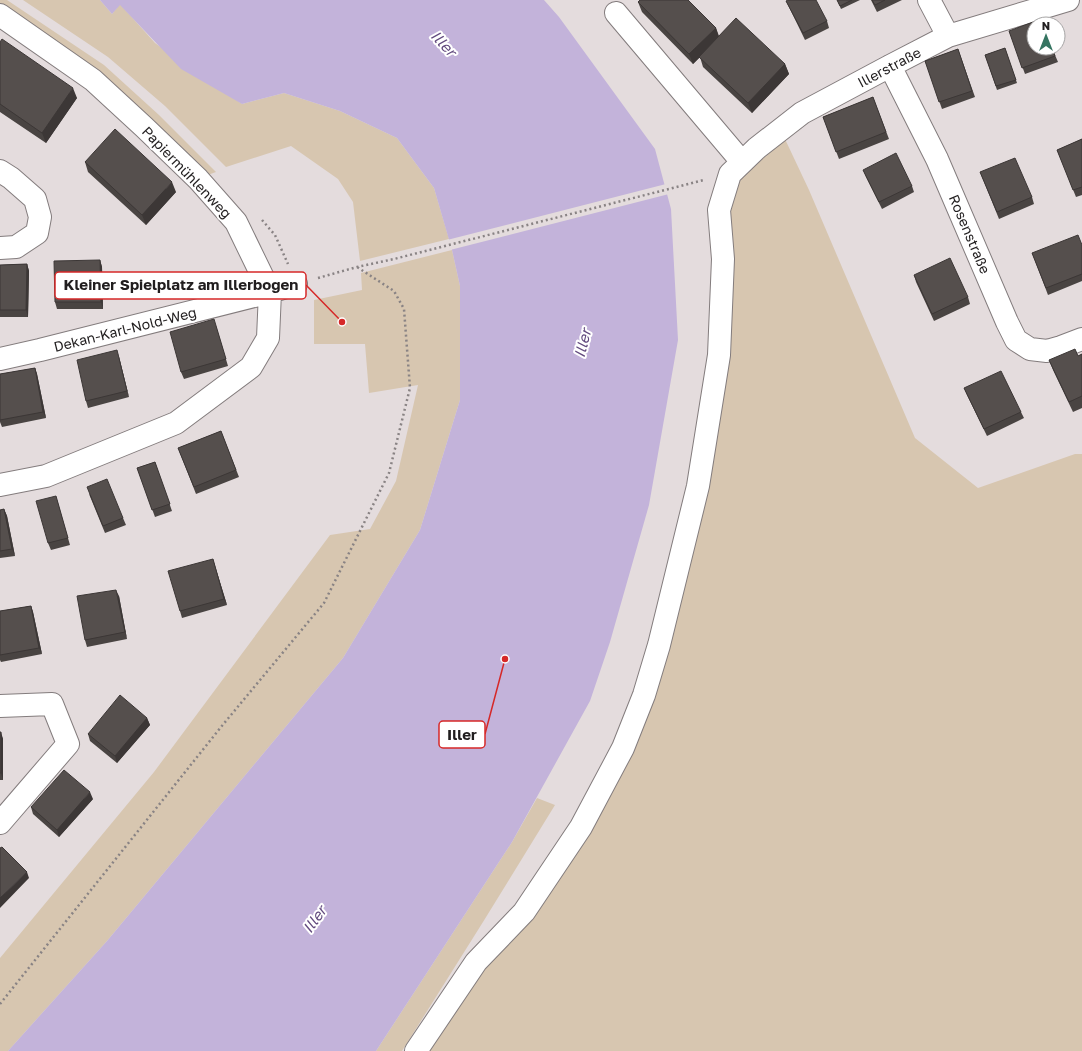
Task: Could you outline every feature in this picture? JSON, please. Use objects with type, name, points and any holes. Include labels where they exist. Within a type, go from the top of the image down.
[{"type":"street","points":[[929,0],[948,36]]},
{"type":"street","name":"Illerstraße","points":[[736,168],[757,148],[802,113],[948,36],[1068,0]]},
{"type":"street","points":[[416,1051],[476,962],[524,912],[581,827],[623,748],[644,695],[659,646],[698,486],[719,355],[723,259],[719,210],[736,168],[616,13]]},
{"type":"street","name":"Papiermühlenweg","points":[[0,15],[93,80],[198,179],[236,222],[270,292],[268,338],[252,367],[176,424],[46,476],[0,485]]},
{"type":"street","name":"Rosenstraße","points":[[890,66],[937,159],[1016,340],[1030,349],[1046,351],[1082,339]]},
{"type":"street","points":[[0,171],[11,178],[35,199],[40,217],[37,233],[16,247],[0,248]]},
{"type":"street","name":"Dekan-Karl-Nold-Weg","points":[[0,359],[270,292],[296,284]]},
{"type":"street","points":[[0,706],[52,704],[68,744],[0,823]]},
{"type":"path","points":[[296,284],[357,267],[394,260],[690,183]]},
{"type":"path","points":[[0,1004],[216,733],[324,603],[389,473],[410,388],[404,309],[394,291],[357,267]]},
{"type":"shaded area","points":[[0,0],[7,0],[104,65],[159,115],[216,172],[205,176],[0,10]]},
{"type":"shaded area","points":[[23,0],[100,0],[112,14],[120,4],[155,43],[242,104],[284,93],[340,111],[397,138],[434,188],[449,239],[360,261],[353,202],[338,179],[291,146],[226,167],[165,106],[108,57]]},
{"type":"shaded area","points":[[784,137],[809,190],[915,438],[978,488],[1075,454],[1082,454],[1082,1051],[422,1051],[587,827],[703,492],[727,220],[739,182],[750,167]]},
{"type":"shaded area","points":[[452,250],[460,286],[460,400],[420,530],[343,658],[107,941],[8,1051],[0,1051],[0,958],[154,772],[330,535],[370,529],[396,481],[418,385],[369,393],[365,344],[314,344],[314,300],[362,290],[361,273]]},
{"type":"shaded area","points":[[537,798],[555,805],[402,1051],[376,1051],[512,842]]},
{"type":"water","points":[[100,0],[544,0],[559,17],[655,149],[671,209],[678,340],[649,505],[610,642],[590,701],[512,842],[376,1051],[8,1051],[107,941],[343,658],[420,530],[460,400],[460,286],[452,250],[434,188],[397,138],[340,111],[284,93],[242,104],[181,69],[120,5],[112,14]]},
{"type":"pier","points":[[666,184],[669,194],[450,250],[447,240]]},
{"type":"building","points":[[640,0],[688,0],[716,28],[689,54],[638,2]]},
{"type":"building","points":[[816,0],[827,21],[803,33],[786,1]]},
{"type":"building","points":[[837,0],[852,0],[840,6]]},
{"type":"building","points":[[872,0],[885,0],[875,5]]},
{"type":"building","points":[[736,18],[785,64],[748,103],[699,57]]},
{"type":"building","points":[[1026,25],[1026,56],[1055,56],[1022,68],[1009,31]]},
{"type":"building","points":[[2,39],[73,88],[42,133],[0,104],[0,42]]},
{"type":"building","points":[[1005,48],[1016,80],[996,86],[985,55]]},
{"type":"building","points":[[958,49],[972,91],[939,102],[925,61]]},
{"type":"building","points":[[873,97],[886,132],[836,152],[823,117]]},
{"type":"building","points":[[115,129],[172,182],[142,215],[85,162]]},
{"type":"building","points":[[1082,139],[1082,187],[1073,190],[1057,150]]},
{"type":"building","points":[[896,153],[912,186],[879,202],[863,170]]},
{"type":"building","points":[[1015,158],[1032,197],[997,212],[980,172]]},
{"type":"building","points":[[1078,235],[1082,245],[1082,274],[1046,288],[1032,253]]},
{"type":"building","points":[[950,258],[968,297],[932,314],[914,275]]},
{"type":"building","points":[[100,260],[101,302],[55,302],[54,261]]},
{"type":"building","points":[[27,264],[26,310],[0,310],[0,265]]},
{"type":"building","points":[[214,319],[226,359],[181,372],[170,332]]},
{"type":"building","points":[[1075,349],[1078,356],[1082,354],[1082,396],[1069,402],[1049,360]]},
{"type":"building","points":[[117,350],[127,391],[86,401],[77,360]]},
{"type":"building","points":[[35,368],[43,412],[0,420],[0,374]]},
{"type":"building","points":[[1001,371],[1021,412],[984,429],[964,388]]},
{"type":"building","points":[[221,431],[236,470],[194,487],[178,448]]},
{"type":"building","points":[[155,462],[170,504],[152,510],[137,468]]},
{"type":"building","points":[[107,479],[123,518],[103,526],[87,487]]},
{"type":"building","points":[[56,496],[68,538],[48,543],[36,501]]},
{"type":"building","points":[[4,509],[12,549],[0,551],[0,510]]},
{"type":"building","points":[[213,559],[224,599],[180,611],[168,571]]},
{"type":"building","points":[[116,590],[125,632],[85,640],[77,596]]},
{"type":"building","points":[[31,606],[39,648],[0,655],[0,611]]},
{"type":"building","points":[[120,695],[147,718],[115,756],[88,734]]},
{"type":"building","points":[[1,732],[1,773],[0,773]]},
{"type":"building","points":[[64,770],[90,792],[57,830],[31,807]]},
{"type":"building","points":[[2,847],[27,872],[0,898],[0,848]]},
{"type":"place","name":"Kleiner Spielplatz am Illerbogen","points":[[342,322]]},
{"type":"place","name":"Iller","points":[[505,659]]}]
